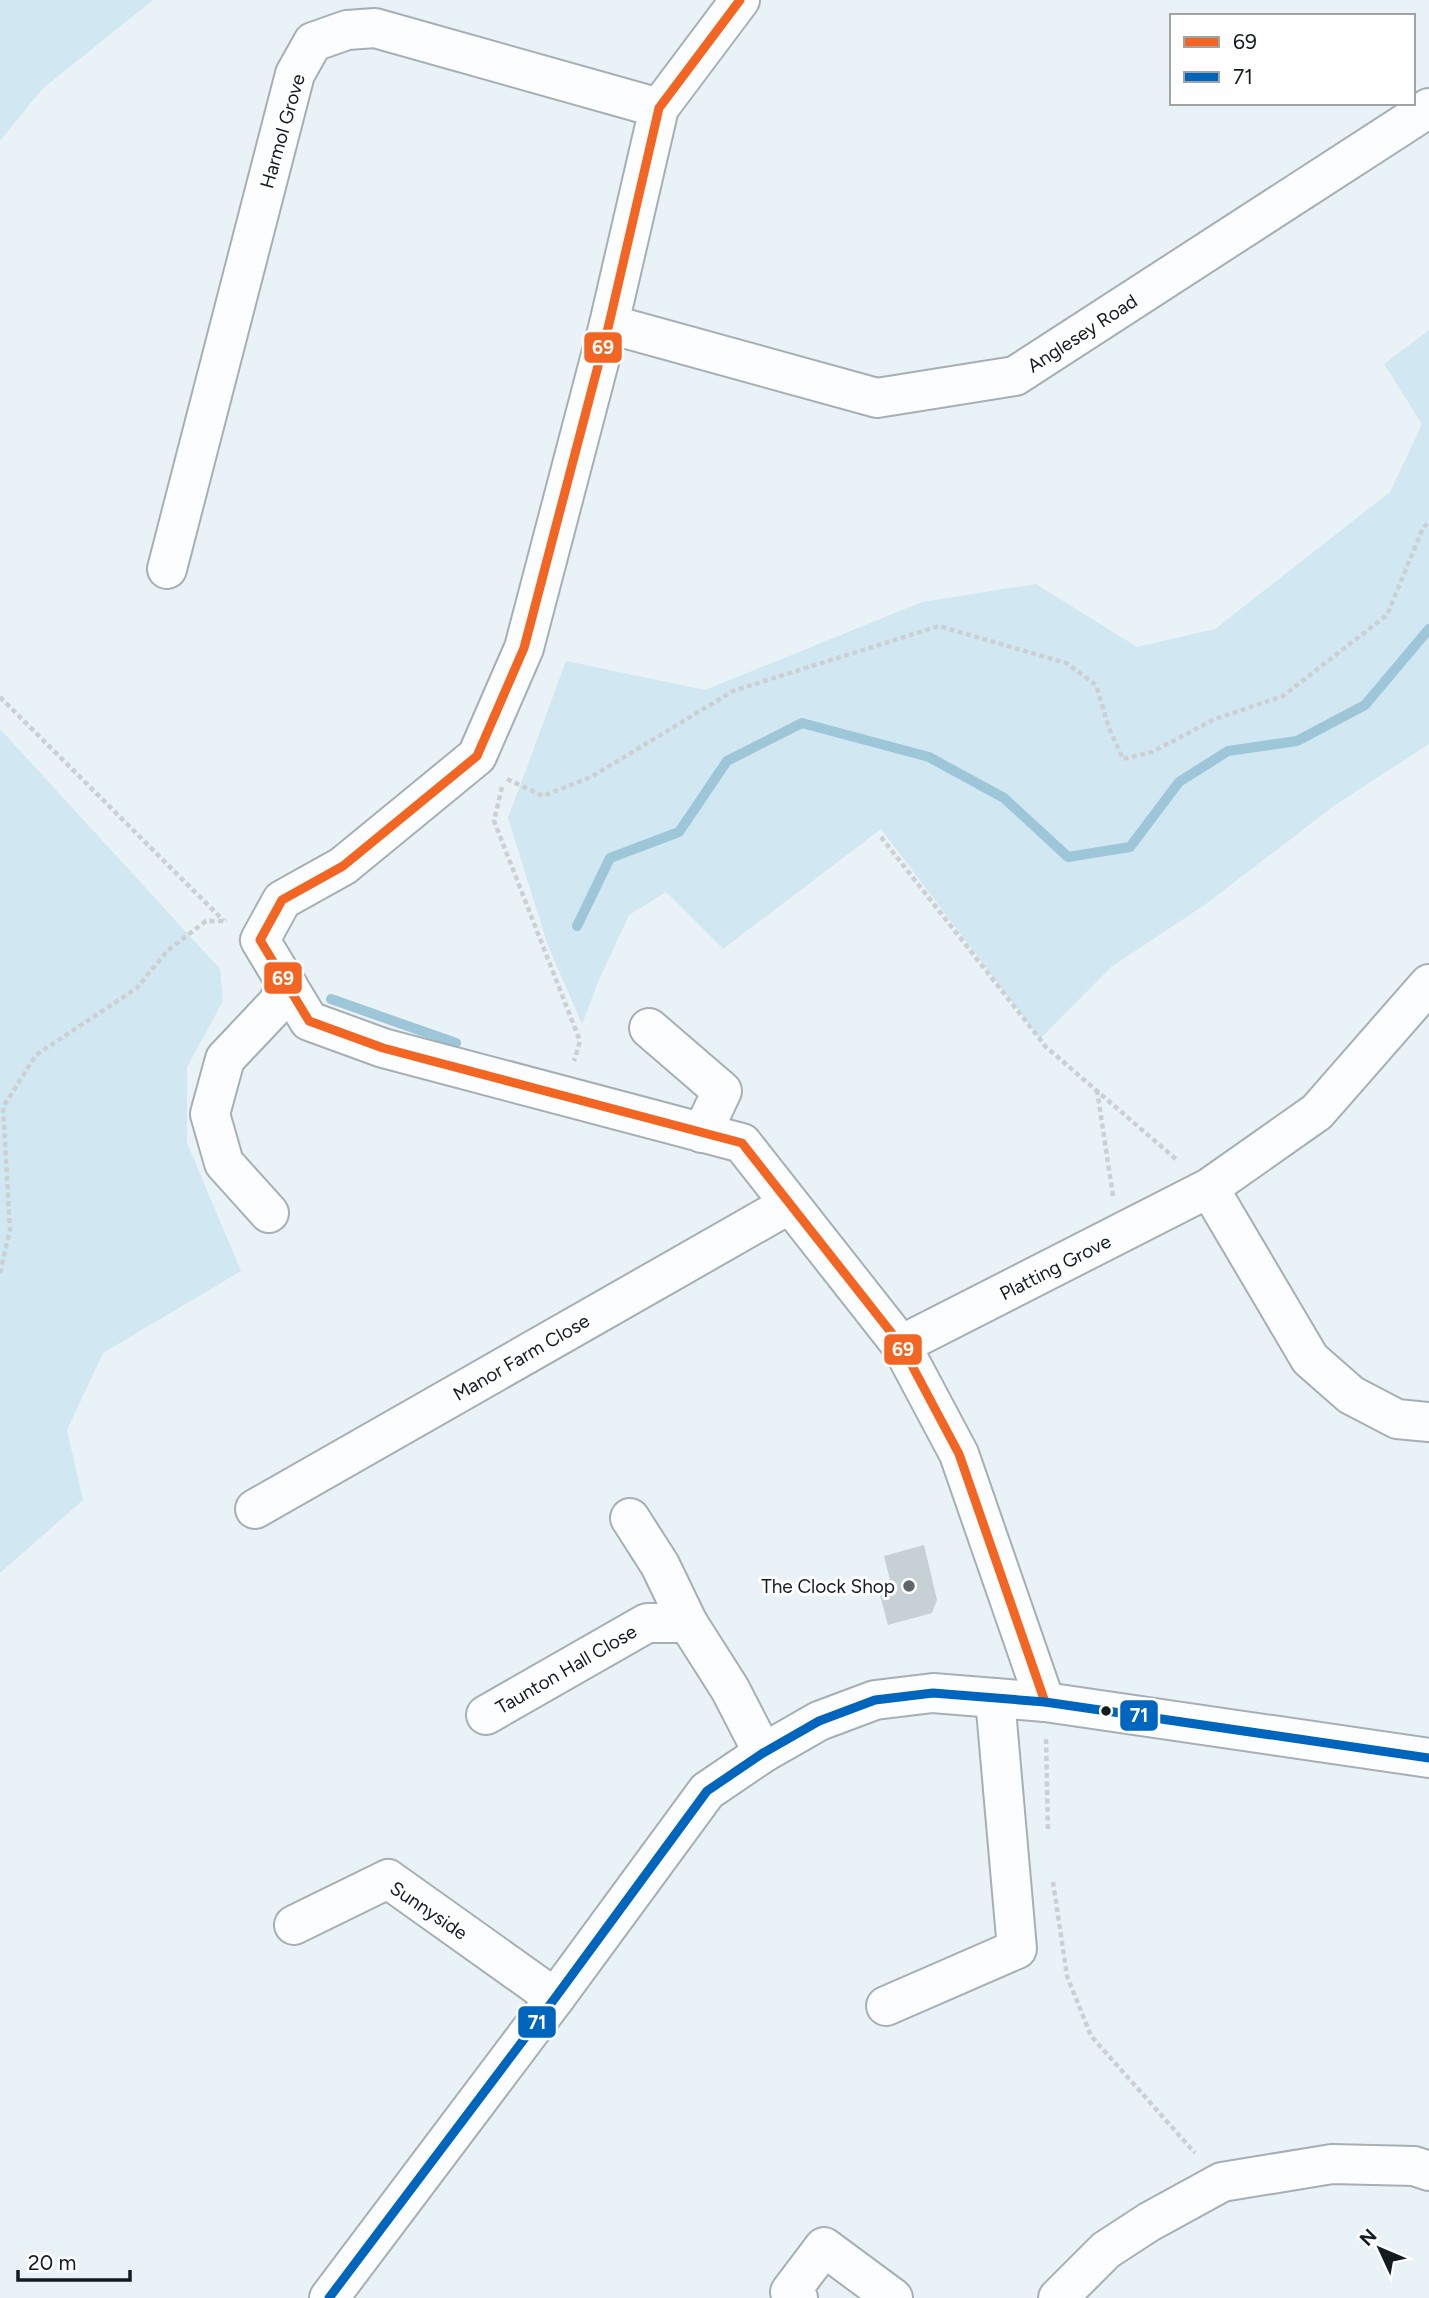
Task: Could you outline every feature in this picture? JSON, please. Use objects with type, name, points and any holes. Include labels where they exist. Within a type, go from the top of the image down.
[{"type":"street","points":[[740,0],[659,108],[609,324],[524,648],[477,756],[342,866],[276,910],[260,940],[309,1021],[383,1048],[742,1143],[788,1205],[901,1345],[959,1454],[1045,1702]]},
{"type":"street","name":"Harmol Grove","points":[[167,569],[295,74],[313,42],[347,30],[375,28],[659,108]]},
{"type":"street","name":"Anglesey Road","points":[[609,324],[877,398],[1015,376],[1429,108]]},
{"type":"street","name":"Platting Grove","points":[[901,1345],[1209,1188],[1317,1112],[1429,984]]},
{"type":"street","points":[[269,1213],[224,1163],[211,1114],[225,1059],[276,1005],[288,986]]},
{"type":"street","points":[[649,1028],[722,1091],[702,1133]]},
{"type":"street","points":[[1209,1188],[1310,1359],[1351,1395],[1397,1419],[1429,1422]]},
{"type":"street","name":"Manor Farm Close","points":[[254,1509],[788,1205]]},
{"type":"street","points":[[630,1518],[660,1565],[688,1623],[730,1689],[763,1752]]},
{"type":"street","name":"Taunton Hall Close","points":[[485,1715],[647,1623],[688,1623]]},
{"type":"street","points":[[329,2298],[707,1791],[763,1752],[819,1721],[875,1700],[933,1693],[1045,1702],[1429,1758]]},
{"type":"street","points":[[886,2006],[1017,1949],[995,1698]]},
{"type":"street","name":"Sunnyside","points":[[294,1926],[388,1879],[555,1998]]},
{"type":"street","points":[[1058,2298],[1106,2250],[1149,2222],[1222,2182],[1332,2164],[1415,2166],[1429,2171]]},
{"type":"street","points":[[798,2298],[790,2292],[824,2247],[892,2298]]},
{"type":"path","points":[[562,1095],[580,1041],[494,821],[504,778],[542,796],[591,777],[733,691],[939,626],[1066,663],[1096,685],[1109,728],[1123,759],[1152,752],[1215,719],[1283,696],[1387,615],[1423,528],[1429,522]]},
{"type":"path","points":[[0,697],[225,921]]},
{"type":"path","points":[[881,837],[1046,1047],[1209,1188]]},
{"type":"path","points":[[0,1273],[10,1230],[3,1107],[36,1055],[137,988],[167,951],[206,921],[225,921],[276,910]]},
{"type":"path","points":[[1097,1090],[1119,1235]]},
{"type":"path","points":[[1045,1702],[1048,1833]]},
{"type":"path","points":[[1051,1872],[1068,1976],[1091,2036],[1124,2076],[1222,2182]]},
{"type":"shaded area","points":[[0,0],[153,0],[42,89],[0,141]]},
{"type":"shaded area","points":[[1429,330],[1429,744],[1335,805],[1206,904],[1111,967],[1040,1039],[881,829],[723,949],[666,892],[629,915],[582,1024],[548,946],[508,818],[566,661],[705,690],[922,602],[1036,584],[1137,647],[1215,629],[1390,492],[1422,424],[1384,364]]},
{"type":"shaded area","points":[[0,729],[220,969],[223,1001],[187,1067],[187,1143],[241,1271],[103,1353],[67,1430],[83,1500],[0,1573]]},
{"type":"building","name":"The Clock Shop","points":[[924,1545],[937,1600],[932,1613],[888,1625],[878,1588],[891,1584],[884,1556]]},
{"type":"waterway","points":[[577,926],[610,858],[679,832],[727,761],[802,723],[929,757],[1004,798],[1068,857],[1130,847],[1179,782],[1228,751],[1297,741],[1365,705],[1429,629]]},
{"type":"waterway","points":[[331,999],[456,1043]]},
{"type":"transit line","name":"69","points":[[740,0],[659,108],[609,324],[524,648],[477,756],[343,866],[282,900],[260,940],[309,1021],[383,1048],[742,1143],[901,1345],[959,1454],[1045,1702]]},
{"type":"transit line","name":"71","points":[[329,2298],[707,1791],[763,1753],[819,1721],[875,1700],[933,1693],[1045,1702],[1429,1758]]},
{"type":"place","name":"The Clock Shop","points":[[909,1586]]}]
